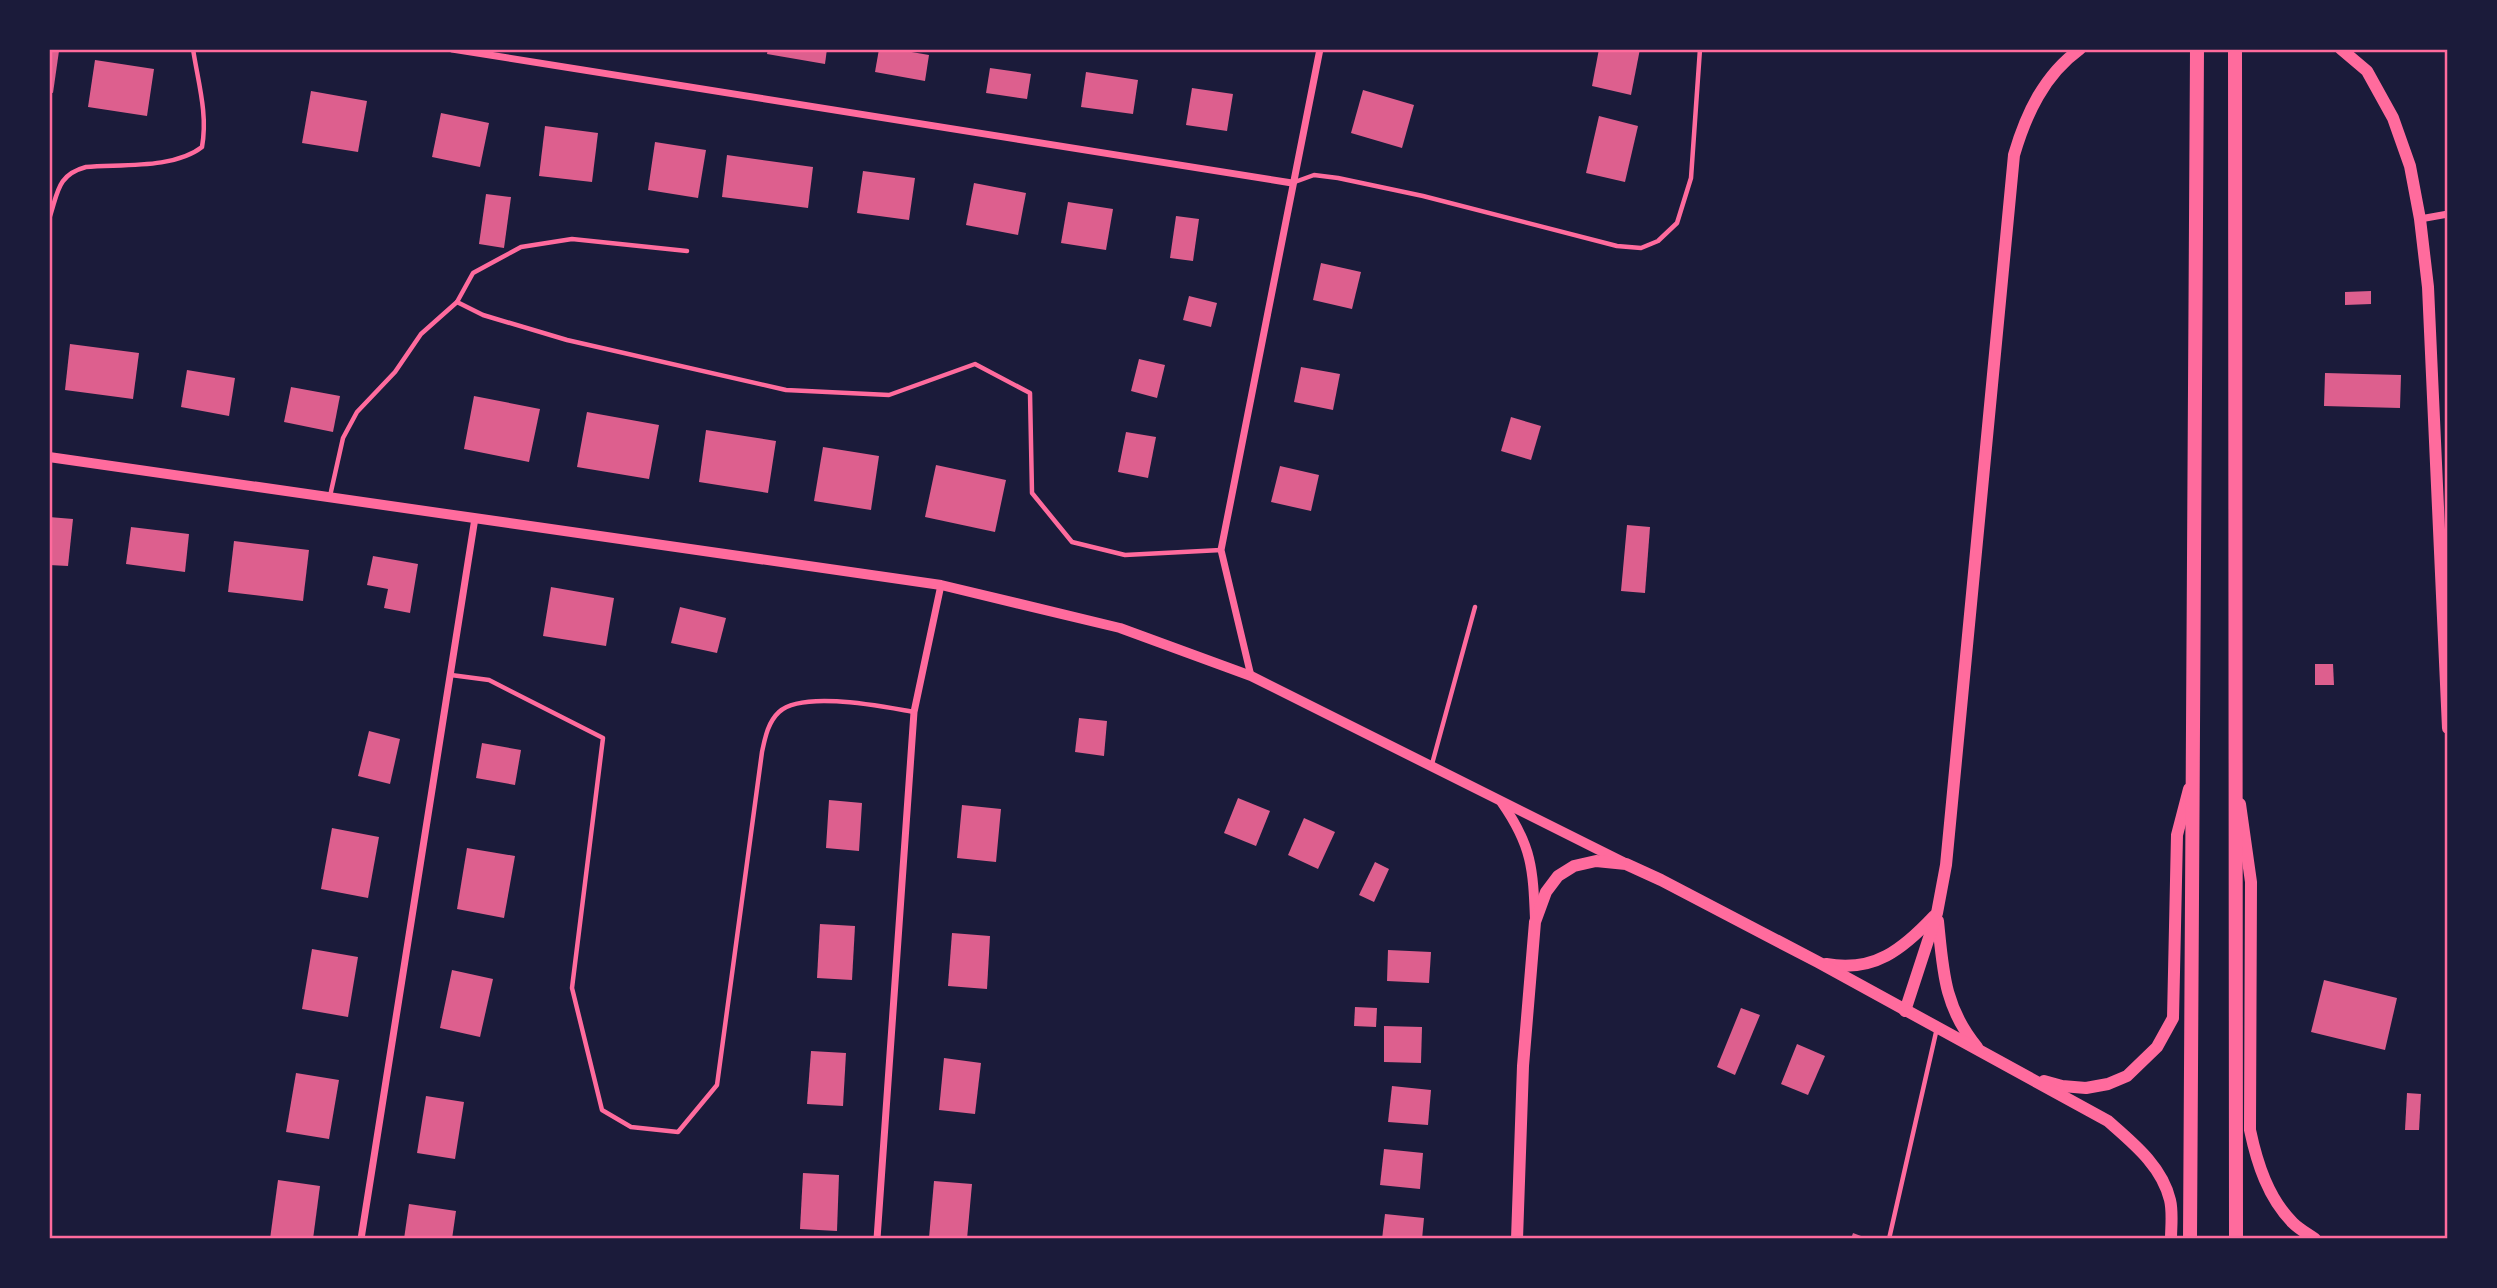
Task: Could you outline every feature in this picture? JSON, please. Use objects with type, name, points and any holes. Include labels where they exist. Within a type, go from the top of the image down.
[{"type":"highway","points":[[2190,1239],[2197,49]]},
{"type":"highway","points":[[2235,49],[2236,1239]]},
{"type":"main road","points":[[1905,1011],[1937,913],[1947,852],[2014,155],[2021,130],[2038,95],[2054,72],[2080,49]]},
{"type":"main road","points":[[2341,49],[2367,71],[2393,118],[2410,166],[2420,219],[2428,288],[2448,728]]},
{"type":"main road","points":[[2235,768],[2251,882],[2250,1129],[2257,1161],[2271,1194],[2293,1223],[2315,1239]]},
{"type":"main road","points":[[2030,1078],[2062,1086],[2086,1088],[2108,1084],[2127,1076],[2157,1047],[2173,1018],[2177,835],[2194,771]]},
{"type":"main road","points":[[1517,1239],[1523,1066],[1535,922],[1546,892],[1558,876],[1574,866],[1596,861],[1626,864],[1818,962],[2108,1121],[2140,1149],[2162,1178],[2170,1201],[2171,1239]]},
{"type":"main road","points":[[1818,962],[1840,967],[1882,959],[1910,942],[1937,913]]},
{"type":"main road","points":[[1937,913],[1943,973],[1951,1007],[1961,1028],[1980,1052]]},
{"type":"street","points":[[452,49],[1292,183]]},
{"type":"street","points":[[1251,676],[1222,550],[1320,49]]},
{"type":"street","points":[[2420,219],[2448,214]]},
{"type":"street","points":[[49,457],[941,585],[1120,628],[1251,676],[1626,864]]},
{"type":"street","points":[[362,1239],[475,518]]},
{"type":"street","points":[[877,1239],[914,712],[941,585]]},
{"type":"street","points":[[1500,800],[1527,845],[1533,872],[1535,922]]},
{"type":"lane","points":[[49,219],[61,182],[75,170],[175,161],[202,147],[205,132],[204,104],[193,49]]},
{"type":"lane","points":[[1292,183],[1314,175],[1338,178],[1423,196],[1617,246],[1641,248],[1658,241],[1677,223],[1691,178],[1700,49]]},
{"type":"lane","points":[[330,497],[343,438],[357,412],[396,372],[421,334],[457,302],[473,273],[520,247],[572,239],[687,251]]},
{"type":"lane","points":[[457,302],[483,314],[567,340],[786,390],[889,395],[975,364],[1030,393],[1032,493],[1072,542],[1125,555],[1222,550]]},
{"type":"lane","points":[[1431,765],[1475,607]]},
{"type":"lane","points":[[451,674],[489,680],[603,738],[572,989],[602,1110],[631,1127],[678,1132],[718,1085],[767,730],[780,711],[817,701],[850,702],[914,712]]},
{"type":"lane","points":[[1889,1239],[1937,1028]]},
{"type":"building","points":[[49,49],[59,51],[53,93],[49,92]]},
{"type":"building","points":[[768,49],[827,49],[825,64],[767,54]]},
{"type":"building","points":[[879,49],[929,55],[925,81],[875,72]]},
{"type":"building","points":[[1599,49],[1640,49],[1631,95],[1592,86]]},
{"type":"building","points":[[95,60],[154,69],[147,116],[88,107]]},
{"type":"building","points":[[990,68],[1031,74],[1027,99],[986,93]]},
{"type":"building","points":[[1086,72],[1138,80],[1133,114],[1081,107]]},
{"type":"building","points":[[1192,88],[1233,94],[1227,131],[1186,125]]},
{"type":"building","points":[[1363,90],[1414,105],[1402,148],[1351,133]]},
{"type":"building","points":[[311,91],[367,101],[358,152],[302,143]]},
{"type":"building","points":[[441,113],[489,123],[480,167],[432,157]]},
{"type":"building","points":[[1599,116],[1638,126],[1625,182],[1586,173]]},
{"type":"building","points":[[545,126],[598,133],[592,182],[539,176]]},
{"type":"building","points":[[655,142],[706,150],[698,198],[648,190]]},
{"type":"building","points":[[727,155],[813,167],[808,208],[722,197]]},
{"type":"building","points":[[863,171],[915,178],[909,220],[857,213]]},
{"type":"building","points":[[974,183],[1026,193],[1018,235],[966,225]]},
{"type":"building","points":[[486,194],[511,197],[504,248],[479,244]]},
{"type":"building","points":[[1068,202],[1113,209],[1106,250],[1061,243]]},
{"type":"building","points":[[1176,216],[1199,219],[1193,261],[1170,258]]},
{"type":"building","points":[[1321,263],[1361,272],[1352,309],[1313,300]]},
{"type":"building","points":[[2371,291],[2371,304],[2345,305],[2345,292]]},
{"type":"building","points":[[1189,296],[1217,303],[1211,327],[1183,320]]},
{"type":"building","points":[[70,344],[139,353],[133,399],[65,390]]},
{"type":"building","points":[[1139,359],[1165,365],[1157,398],[1131,391]]},
{"type":"building","points":[[1301,367],[1340,374],[1333,410],[1294,402]]},
{"type":"building","points":[[187,370],[235,378],[229,416],[181,407]]},
{"type":"building","points":[[2325,373],[2401,375],[2400,408],[2324,406]]},
{"type":"building","points":[[291,387],[340,396],[333,432],[284,422]]},
{"type":"building","points":[[474,396],[540,409],[529,462],[464,449]]},
{"type":"building","points":[[587,412],[659,425],[649,479],[577,467]]},
{"type":"building","points":[[1511,417],[1541,426],[1531,460],[1501,451]]},
{"type":"building","points":[[706,430],[776,441],[768,493],[699,482]]},
{"type":"building","points":[[1126,432],[1156,437],[1148,478],[1118,472]]},
{"type":"building","points":[[823,447],[879,456],[871,510],[814,501]]},
{"type":"building","points":[[936,465],[1006,480],[995,532],[925,517]]},
{"type":"building","points":[[1280,466],[1319,475],[1311,511],[1271,502]]},
{"type":"building","points":[[49,517],[73,519],[68,566],[49,565]]},
{"type":"building","points":[[1627,525],[1650,527],[1645,593],[1621,591]]},
{"type":"building","points":[[131,527],[189,534],[185,572],[126,564]]},
{"type":"building","points":[[234,541],[309,550],[303,601],[228,592]]},
{"type":"building","points":[[373,556],[418,564],[410,613],[384,608],[388,589],[367,585]]},
{"type":"building","points":[[551,587],[614,598],[606,646],[543,636]]},
{"type":"building","points":[[680,607],[726,618],[717,653],[671,643]]},
{"type":"building","points":[[2315,664],[2333,664],[2334,685],[2315,685]]},
{"type":"building","points":[[1079,718],[1107,721],[1104,756],[1075,752]]},
{"type":"building","points":[[369,731],[400,739],[390,784],[358,776]]},
{"type":"building","points":[[482,743],[521,750],[515,785],[476,778]]},
{"type":"building","points":[[1238,798],[1270,811],[1256,846],[1224,833]]},
{"type":"building","points":[[829,800],[862,803],[859,851],[826,848]]},
{"type":"building","points":[[962,805],[1001,809],[996,862],[957,858]]},
{"type":"building","points":[[1304,818],[1335,832],[1318,869],[1288,855]]},
{"type":"building","points":[[332,828],[379,837],[368,898],[321,889]]},
{"type":"building","points":[[467,848],[515,856],[504,918],[457,909]]},
{"type":"building","points":[[1375,862],[1389,869],[1374,902],[1359,895]]},
{"type":"building","points":[[820,924],[855,926],[852,980],[817,978]]},
{"type":"building","points":[[952,933],[990,936],[987,989],[948,986]]},
{"type":"building","points":[[312,949],[358,957],[348,1017],[302,1009]]},
{"type":"building","points":[[1388,950],[1431,952],[1429,983],[1387,981]]},
{"type":"building","points":[[452,970],[493,979],[480,1037],[440,1028]]},
{"type":"building","points":[[2324,980],[2397,998],[2385,1050],[2311,1032]]},
{"type":"building","points":[[1355,1007],[1377,1008],[1376,1027],[1354,1026]]},
{"type":"building","points":[[1741,1008],[1760,1015],[1735,1075],[1717,1067]]},
{"type":"building","points":[[1384,1026],[1422,1027],[1421,1063],[1384,1062]]},
{"type":"building","points":[[1797,1044],[1825,1056],[1808,1095],[1781,1084]]},
{"type":"building","points":[[811,1051],[846,1053],[843,1106],[807,1104]]},
{"type":"building","points":[[944,1058],[981,1063],[975,1114],[939,1110]]},
{"type":"building","points":[[296,1073],[339,1080],[329,1139],[286,1132]]},
{"type":"building","points":[[1392,1086],[1431,1090],[1428,1125],[1388,1122]]},
{"type":"building","points":[[2407,1093],[2421,1094],[2419,1130],[2405,1130]]},
{"type":"building","points":[[426,1096],[464,1102],[455,1159],[417,1153]]},
{"type":"building","points":[[1384,1149],[1423,1153],[1420,1189],[1380,1185]]},
{"type":"building","points":[[803,1173],[839,1175],[837,1231],[800,1229]]},
{"type":"building","points":[[278,1180],[320,1186],[313,1239],[270,1239]]},
{"type":"building","points":[[934,1181],[972,1184],[967,1239],[929,1238]]},
{"type":"building","points":[[409,1204],[456,1211],[452,1239],[404,1239]]},
{"type":"building","points":[[1385,1214],[1424,1218],[1422,1239],[1382,1239]]},
{"type":"building","points":[[1853,1233],[1869,1239],[1851,1239]]}]
